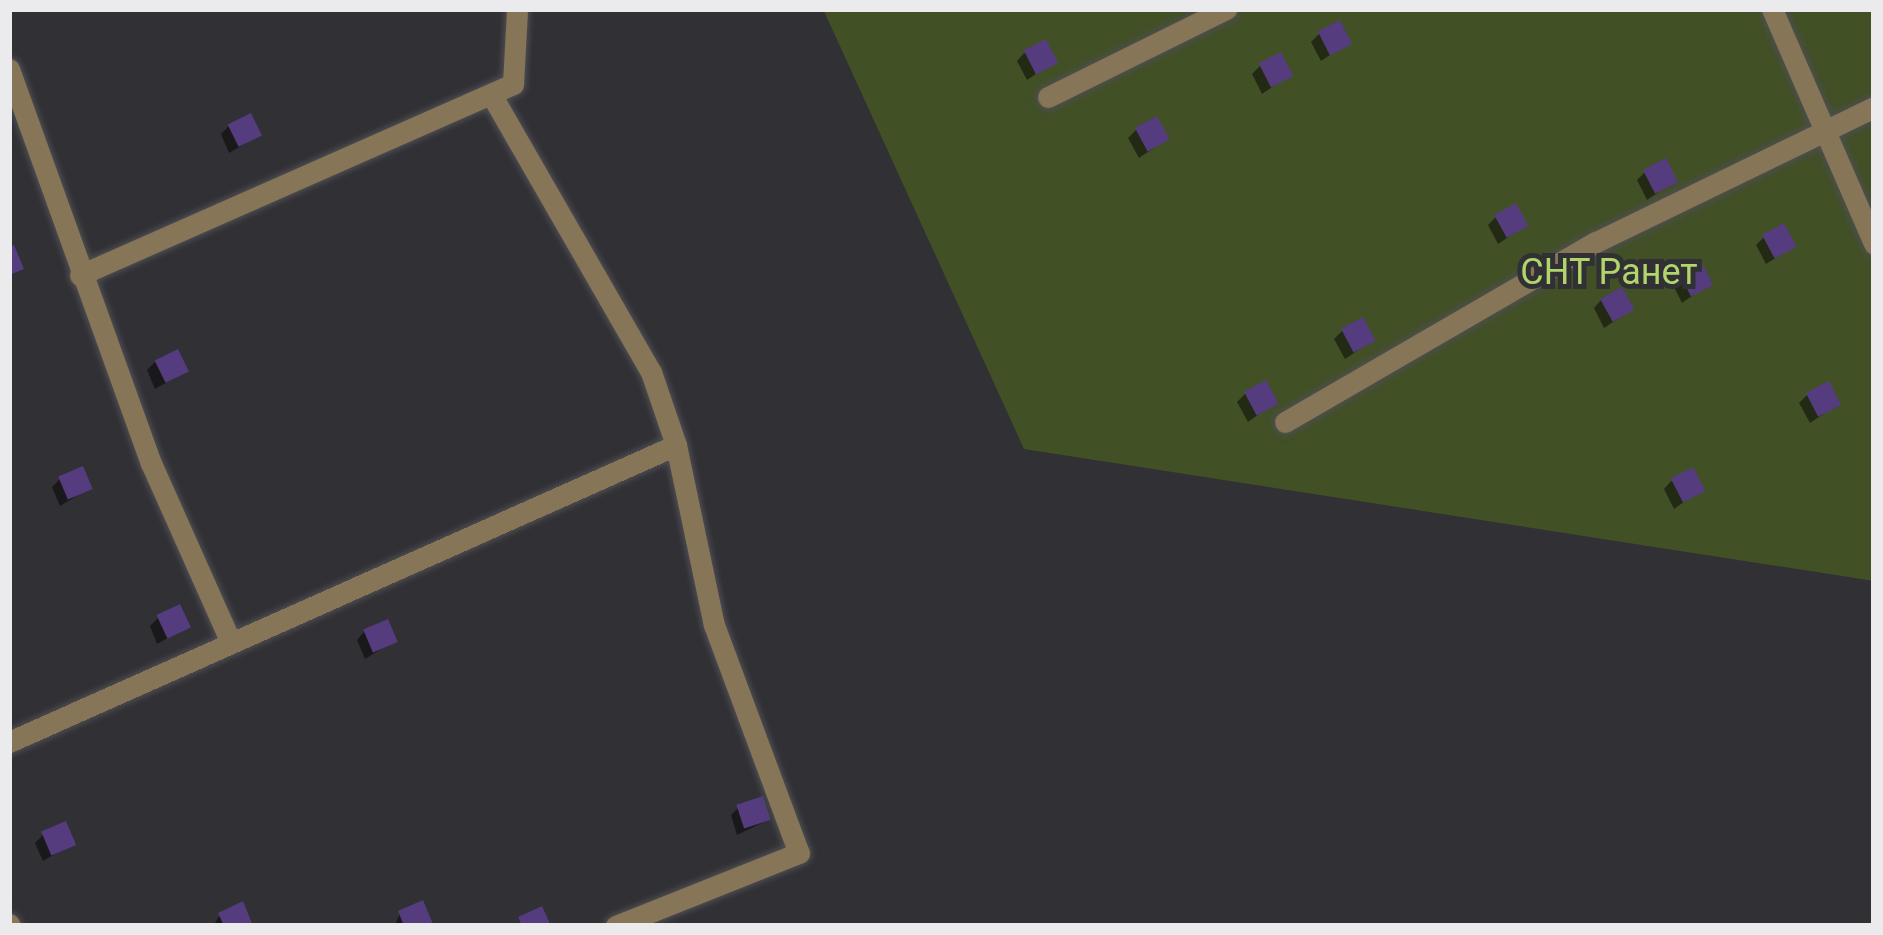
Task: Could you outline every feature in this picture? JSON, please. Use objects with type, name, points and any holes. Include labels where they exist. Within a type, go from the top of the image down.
[{"type":"lane","points":[[80,275],[513,84],[517,9]]},
{"type":"lane","points":[[1048,97],[1226,9]]},
{"type":"lane","points":[[1772,9],[1874,244]]},
{"type":"lane","points":[[9,69],[151,463],[231,644]]},
{"type":"lane","points":[[490,94],[651,372],[676,445],[714,625],[799,853],[616,926]]},
{"type":"lane","points":[[1285,422],[1596,242],[1874,107]]},
{"type":"lane","points":[[9,742],[676,445]]},
{"type":"green space","name":"СНТ Ранет","points":[[823,9],[1874,9],[1874,581],[1024,449]]},
{"type":"building","points":[[1340,20],[1352,44],[1330,55],[1318,31]]},
{"type":"building","points":[[1046,39],[1058,63],[1036,74],[1024,50]]},
{"type":"building","points":[[1281,52],[1293,76],[1271,87],[1259,63]]},
{"type":"building","points":[[251,113],[262,135],[239,147],[228,124]]},
{"type":"building","points":[[1157,116],[1170,140],[1148,152],[1135,128]]},
{"type":"building","points":[[1666,158],[1678,182],[1655,194],[1643,170]]},
{"type":"building","points":[[1516,203],[1529,226],[1507,238],[1494,215]]},
{"type":"building","points":[[1784,223],[1797,247],[1775,259],[1762,235]]},
{"type":"building","points":[[14,245],[24,269],[9,275],[9,247]]},
{"type":"building","points":[[1701,261],[1713,285],[1691,296],[1679,272]]},
{"type":"building","points":[[1622,287],[1635,310],[1613,322],[1600,299]]},
{"type":"building","points":[[1363,317],[1376,341],[1354,353],[1341,329]]},
{"type":"building","points":[[178,349],[189,371],[166,383],[155,360]]},
{"type":"building","points":[[1266,380],[1279,404],[1257,416],[1244,392]]},
{"type":"building","points":[[1829,381],[1841,405],[1818,417],[1806,393]]},
{"type":"building","points":[[83,466],[93,489],[68,500],[58,477]]},
{"type":"building","points":[[1693,467],[1705,491],[1683,502],[1671,478]]},
{"type":"building","points":[[180,604],[191,628],[167,639],[156,615]]},
{"type":"building","points":[[388,619],[398,642],[373,653],[363,630]]},
{"type":"building","points":[[763,796],[771,820],[744,828],[736,805]]},
{"type":"building","points":[[66,821],[76,845],[51,855],[41,832]]},
{"type":"building","points":[[423,900],[433,924],[404,926],[398,911]]},
{"type":"building","points":[[243,901],[253,926],[224,926],[218,913]]},
{"type":"building","points":[[542,906],[551,926],[522,926],[518,917]]}]
